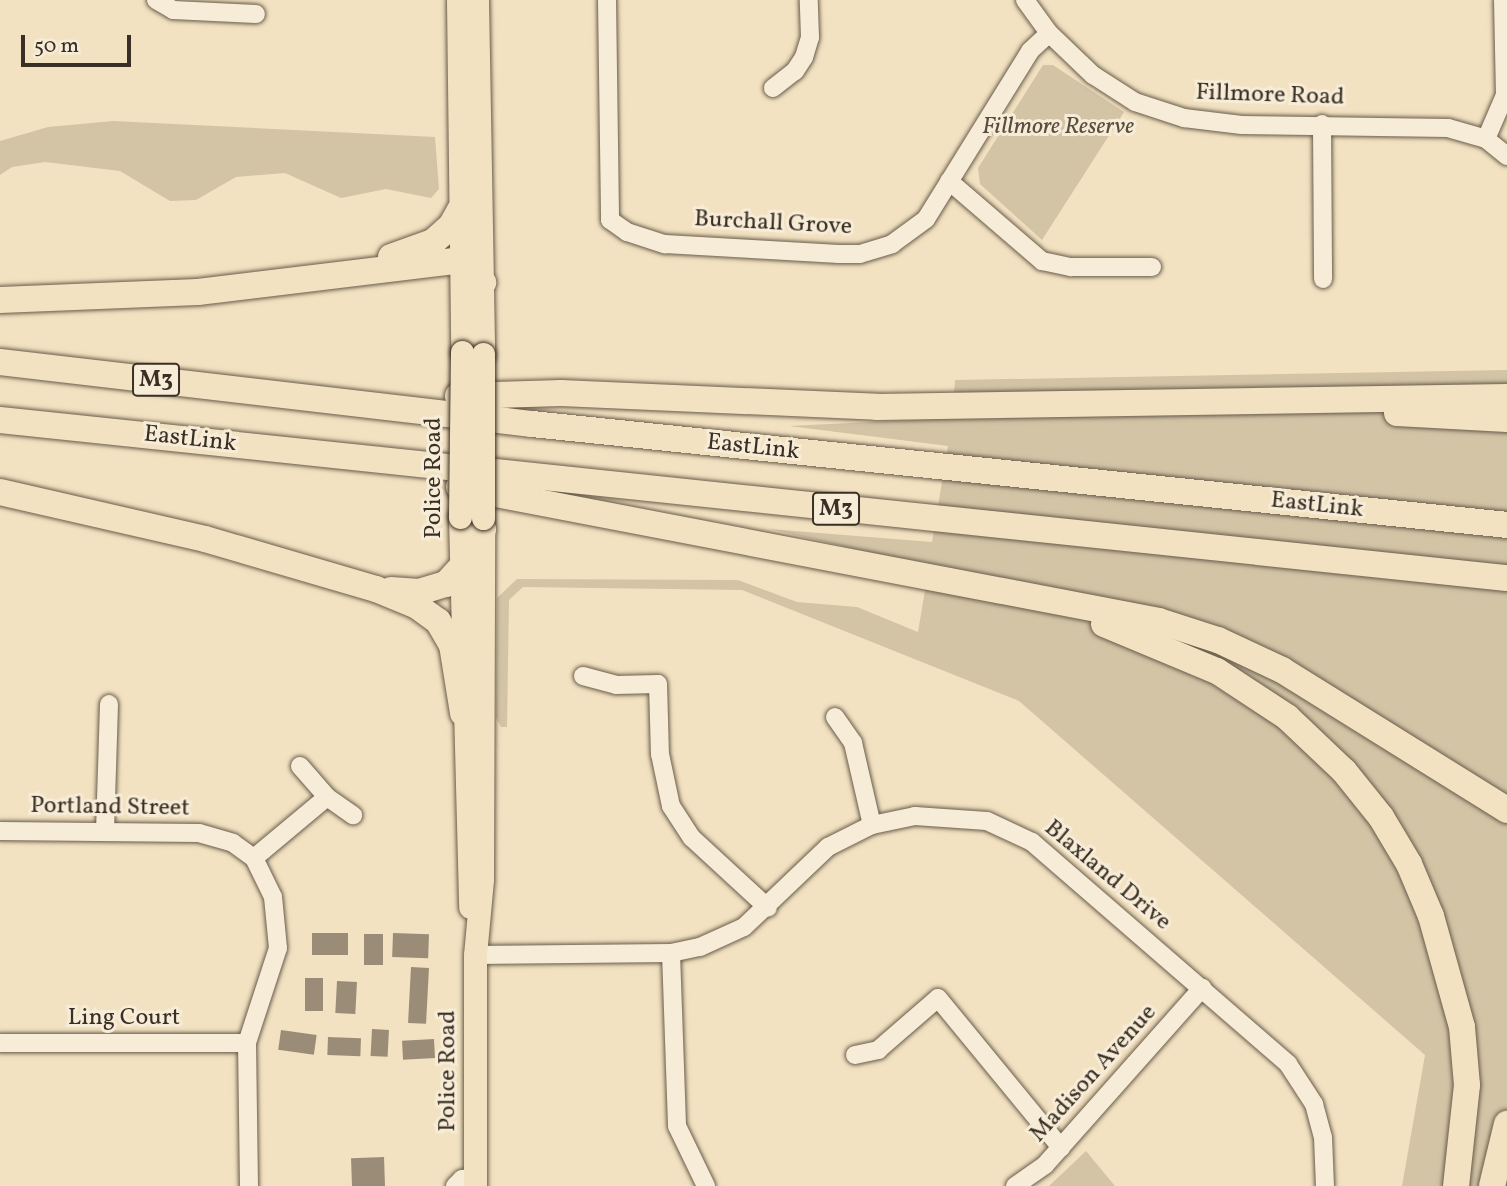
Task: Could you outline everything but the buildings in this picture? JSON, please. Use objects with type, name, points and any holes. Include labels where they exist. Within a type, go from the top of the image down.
[{"type":"highway","points":[[339,273],[433,242],[451,226],[460,210]]},
{"type":"highway","points":[[0,300],[198,292],[339,273],[460,263],[483,282]]},
{"type":"highway","name":"EastLink","points":[[0,362],[1064,482],[1507,525]]},
{"type":"highway","points":[[313,398],[561,393],[877,407],[1507,397]]},
{"type":"highway","points":[[1133,403],[1507,419]]},
{"type":"highway","name":"EastLink","points":[[0,420],[1507,578]]},
{"type":"highway","points":[[164,438],[489,492],[978,584],[1159,621],[1218,640],[1282,670],[1507,810]]},
{"type":"highway","points":[[0,492],[205,539],[376,589],[417,606],[438,621],[452,645],[463,713]]},
{"type":"highway","points":[[376,589],[419,592],[446,584],[476,551],[475,521]]},
{"type":"highway","points":[[978,584],[1142,637],[1217,671],[1287,717],[1344,771],[1381,817],[1409,864],[1431,916],[1462,1027],[1467,1086],[1456,1186]]},
{"type":"highway","points":[[1492,1186],[1507,1124]]},
{"type":"main road","name":"Police Road","points":[[458,0],[460,263],[473,353],[482,879],[475,955],[468,1183]]},
{"type":"main road","name":"Police Road","points":[[473,353],[483,282],[478,250],[477,0]]},
{"type":"main road","name":"Police Road","points":[[461,570],[466,877],[475,955]]},
{"type":"street","points":[[156,0],[173,10],[256,14]]},
{"type":"street","name":"Burchall Grove","points":[[607,0],[607,202],[610,220],[627,232],[665,244],[860,254],[913,232],[949,181],[1030,51],[1049,33]]},
{"type":"street","points":[[773,88],[795,71],[804,57],[810,37],[809,0]]},
{"type":"street","points":[[1486,139],[1505,94],[1503,0]]},
{"type":"street","name":"Fillmore Road","points":[[1030,2],[1049,33],[1093,75],[1135,102],[1159,110],[1242,125],[1426,126],[1486,139],[1507,156]]},
{"type":"street","points":[[1322,124],[1323,279]]},
{"type":"street","points":[[949,181],[1042,261],[1072,267],[1152,267]]},
{"type":"street","points":[[583,676],[616,685],[658,684],[660,754],[671,806],[692,838],[768,908]]},
{"type":"street","points":[[105,832],[109,704]]},
{"type":"street","points":[[835,717],[853,743],[872,825]]},
{"type":"street","points":[[300,766],[327,797],[353,815]]},
{"type":"street","points":[[249,1186],[247,1043],[278,948],[272,897],[254,858],[327,797]]},
{"type":"street","name":"Blaxland Drive","points":[[475,955],[671,953],[721,939],[768,908],[828,847],[872,825],[915,816],[972,818],[1032,842],[1288,1064],[1314,1104],[1323,1137],[1325,1186]]},
{"type":"street","name":"Portland Street","points":[[0,831],[199,833],[233,844],[254,858]]},
{"type":"street","points":[[671,953],[677,1126],[706,1186]]},
{"type":"street","name":"Madison Avenue","points":[[1015,1186],[1061,1148],[1202,988]]},
{"type":"street","points":[[855,1055],[878,1050],[938,998],[1061,1148]]},
{"type":"street","name":"Ling Court","points":[[0,1043],[247,1043]]},
{"type":"green space","name":"Fillmore Reserve","points":[[1043,65],[1053,65],[1124,112],[1042,240],[980,184],[978,168]]},
{"type":"green space","points":[[113,121],[435,137],[439,189],[431,198],[386,189],[341,198],[285,173],[236,177],[196,200],[170,201],[120,171],[45,162],[12,167],[0,175],[0,141],[48,127]]},
{"type":"green space","points":[[1507,370],[1507,1186],[1402,1186],[1425,1055],[1019,701],[742,590],[523,587],[509,600],[507,727],[501,727],[496,718],[497,598],[517,579],[738,580],[797,602],[857,607],[918,632],[929,566],[769,529],[932,542],[948,446],[789,426],[952,418],[955,380]]},
{"type":"green space","points":[[1086,1151],[1115,1186],[1049,1186]]}]
